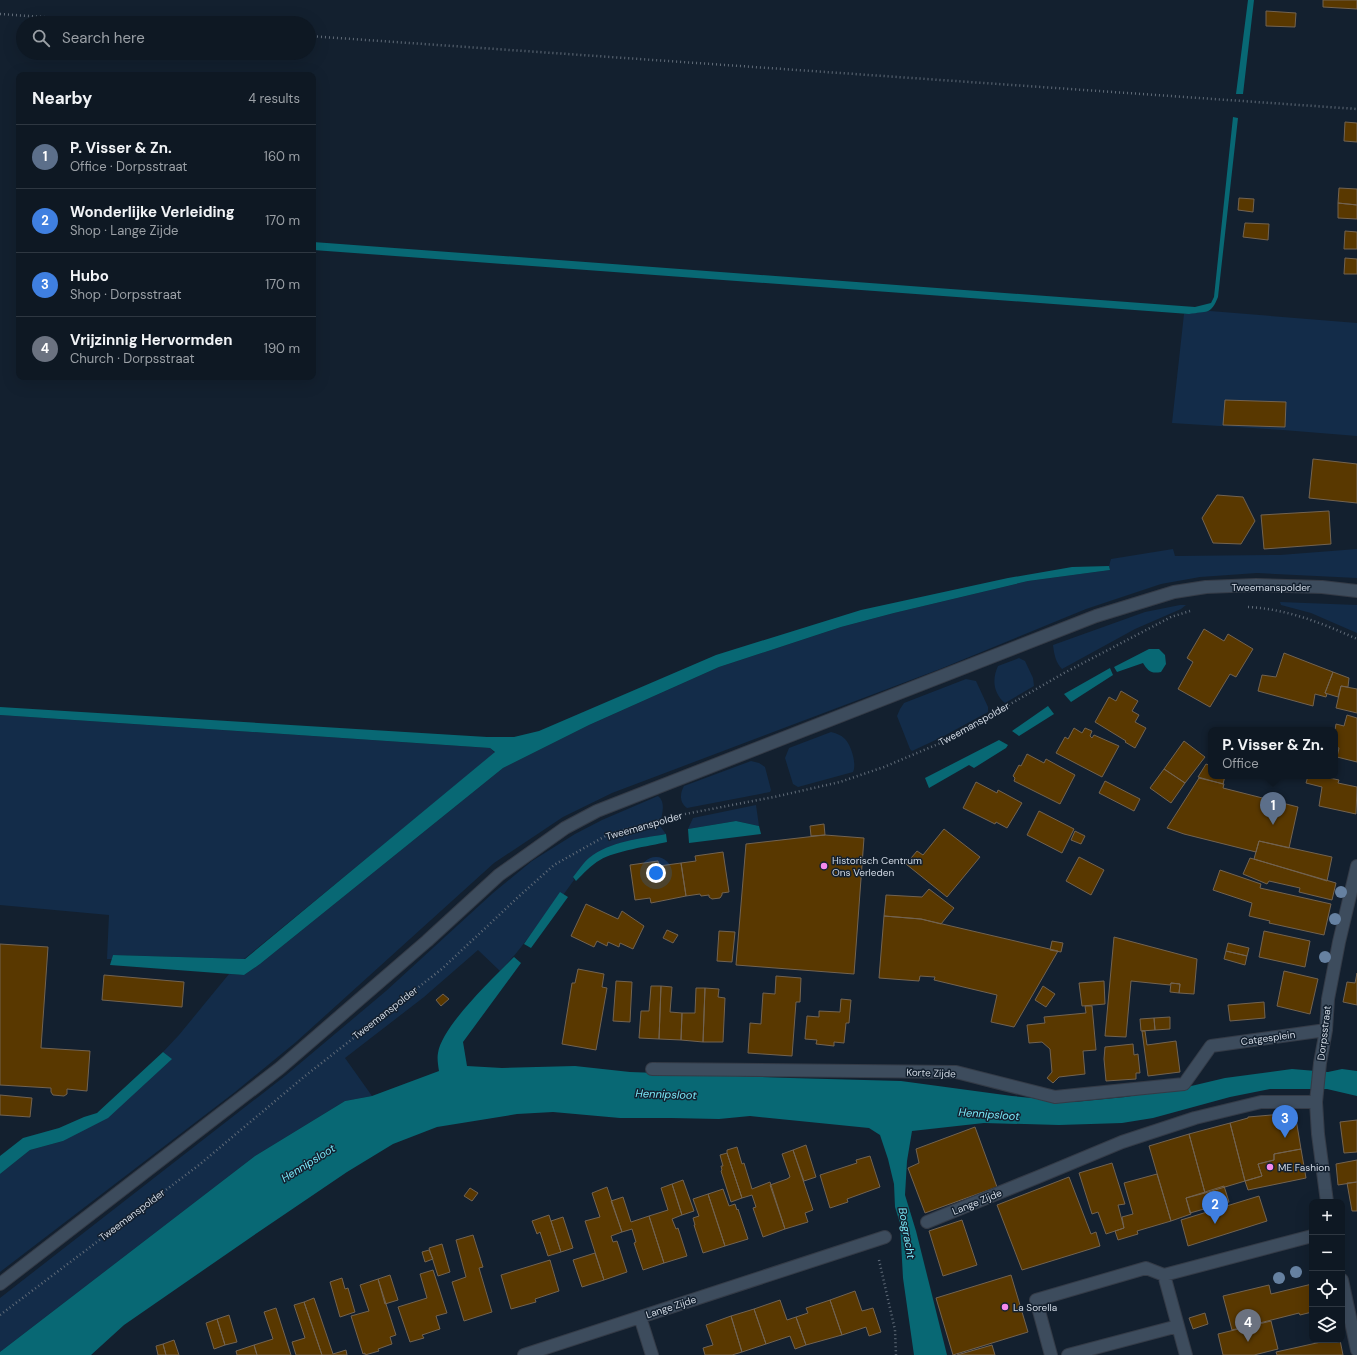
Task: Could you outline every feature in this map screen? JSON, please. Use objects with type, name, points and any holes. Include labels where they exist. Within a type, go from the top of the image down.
[{"type":"street","name":"Tweemanspolder","points":[[0,1284],[280,1068],[427,941],[499,875],[565,828],[597,811],[1096,616],[1174,592],[1206,587],[1256,585],[1322,587],[1357,591]]},
{"type":"street","name":"Dorpsstraat","points":[[1327,1199],[1318,1140],[1316,1102],[1320,1063],[1326,1030],[1328,999],[1339,942],[1357,866]]},
{"type":"street","name":"Catgesplein","points":[[1211,1046],[1326,1030]]},
{"type":"street","name":"Korte Zijde","points":[[652,1069],[956,1072],[1055,1097],[1184,1084],[1211,1046]]},
{"type":"street","name":"Lange Zijde","points":[[927,1222],[1122,1142],[1195,1118],[1261,1102],[1316,1102]]},
{"type":"street","points":[[1051,1355],[1036,1300],[1146,1268],[1164,1275],[1309,1237]]},
{"type":"street","name":"Lange Zijde","points":[[524,1355],[880,1239]]},
{"type":"street","points":[[1164,1275],[1186,1355]]},
{"type":"street","points":[[1345,1294],[1357,1350]]},
{"type":"street","name":"Lange Zijde","points":[[640,1317],[652,1355]]},
{"type":"street","points":[[1068,1355],[1178,1326]]},
{"type":"path","points":[[0,14],[29,16]]},
{"type":"path","points":[[316,36],[1357,109]]},
{"type":"path","name":"Tweemanspolder","points":[[1241,606],[1277,610],[1304,617],[1357,639]]},
{"type":"path","name":"Tweemanspolder","points":[[0,1315],[199,1165],[305,1076],[443,968],[516,898],[554,865],[608,834],[676,816],[774,797],[840,782],[884,767],[950,739],[1064,673],[1171,617],[1191,611]]},
{"type":"path","points":[[880,1239],[895,1330],[896,1355]]},
{"type":"shaded area","points":[[1210,311],[1357,323],[1357,436],[1172,423],[1184,314]]},
{"type":"shaded area","points":[[1173,549],[1175,556],[1280,555],[1357,549],[1357,578],[1257,573],[1200,577],[1161,584],[1086,609],[940,669],[612,793],[563,817],[494,863],[296,1042],[235,1092],[0,1272],[0,1174],[30,1150],[63,1141],[171,1059],[163,1052],[179,1035],[229,974],[244,975],[260,964],[503,768],[589,725],[719,667],[841,627],[1028,581],[1110,570],[1109,566],[1111,559]]},
{"type":"shaded area","points":[[1280,602],[1357,605],[1357,633],[1311,613],[1281,605]]},
{"type":"shaded area","points":[[1186,605],[1181,609],[1135,629],[1062,669],[1057,661],[1053,645],[1145,612]]},
{"type":"shaded area","points":[[1019,658],[1025,661],[1033,678],[1034,686],[1005,703],[998,695],[996,690],[994,681],[996,671],[998,666]]},
{"type":"shaded area","points":[[966,679],[976,681],[988,707],[988,712],[942,737],[912,751],[897,716],[904,703]]},
{"type":"shaded area","points":[[0,715],[490,748],[495,753],[244,959],[113,955],[112,959],[107,959],[109,915],[0,905]]},
{"type":"shaded area","points":[[831,732],[842,736],[847,742],[854,760],[853,772],[798,787],[793,784],[785,758],[789,748]]},
{"type":"shaded area","points":[[751,761],[759,763],[765,767],[771,790],[770,792],[687,808],[684,806],[681,800],[681,794],[684,786]]},
{"type":"shaded area","points":[[658,796],[661,799],[663,806],[660,826],[666,834],[618,844],[573,877],[574,880],[561,898],[560,893],[524,943],[500,971],[478,950],[424,997],[345,1058],[372,1096],[345,1101],[255,1156],[0,1352],[0,1298],[285,1076],[386,991],[493,893],[532,861],[575,834],[602,820]]},
{"type":"shaded area","points":[[756,805],[759,826],[736,821],[688,829],[693,818]]},
{"type":"water","points":[[1248,0],[1254,0],[1243,94],[1236,94]]},
{"type":"water","points":[[1233,117],[1238,118],[1218,297],[1213,307],[1204,312],[1189,314],[316,250],[316,242],[1195,307],[1211,303],[1214,297]]},
{"type":"water","points":[[1109,566],[1110,570],[1028,581],[841,627],[719,667],[589,725],[503,768],[260,964],[244,975],[110,965],[113,955],[245,959],[495,752],[490,748],[0,715],[0,707],[487,737],[514,737],[539,731],[716,655],[861,610],[1008,578],[1072,567]]},
{"type":"water","points":[[1149,649],[1159,649],[1165,655],[1166,664],[1161,672],[1155,673],[1150,671],[1143,663],[1117,672],[1114,667]]},
{"type":"water","points":[[1110,668],[1113,675],[1071,702],[1064,694]]},
{"type":"water","points":[[1048,706],[1054,714],[1019,736],[1012,731]]},
{"type":"water","points":[[999,740],[1008,745],[1006,748],[974,768],[969,765],[929,788],[925,778]]},
{"type":"water","points":[[736,821],[759,826],[761,834],[689,843],[688,829]]},
{"type":"water","points":[[666,834],[667,842],[623,851],[606,857],[593,864],[576,881],[573,877],[589,858],[597,852],[616,844]]},
{"type":"water","points":[[560,892],[568,897],[531,948],[524,944]]},
{"type":"water","points":[[514,957],[521,963],[463,1042],[467,1066],[502,1068],[575,1066],[630,1072],[901,1081],[1012,1096],[1074,1102],[1125,1097],[1187,1087],[1225,1078],[1292,1069],[1328,1072],[1342,1069],[1357,1071],[1357,1096],[1327,1089],[1270,1089],[1230,1097],[1153,1118],[1122,1123],[1059,1125],[984,1123],[912,1131],[907,1161],[905,1195],[916,1231],[947,1355],[914,1355],[903,1278],[900,1223],[895,1207],[894,1184],[880,1135],[869,1128],[750,1116],[719,1119],[620,1118],[553,1112],[517,1114],[437,1127],[393,1144],[347,1172],[124,1325],[91,1355],[0,1355],[0,1352],[255,1156],[345,1101],[372,1096],[439,1071],[438,1053],[449,1029],[470,1002]]},
{"type":"water","points":[[163,1052],[172,1059],[108,1118],[63,1141],[30,1150],[0,1174],[0,1156],[23,1138],[59,1128],[97,1113]]},
{"type":"building","points":[[1323,0],[1357,0],[1357,9],[1323,7]]},
{"type":"building","points":[[1266,11],[1296,13],[1295,27],[1266,26]]},
{"type":"building","points":[[1345,122],[1357,123],[1357,142],[1344,141]]},
{"type":"building","points":[[1339,188],[1357,189],[1357,205],[1338,203]]},
{"type":"building","points":[[1239,198],[1254,199],[1253,212],[1238,210]]},
{"type":"building","points":[[1338,203],[1357,205],[1357,219],[1338,218]]},
{"type":"building","points":[[1245,223],[1269,224],[1268,240],[1243,237]]},
{"type":"building","points":[[1345,231],[1357,232],[1357,249],[1344,249]]},
{"type":"building","points":[[1345,258],[1357,259],[1357,274],[1344,274]]},
{"type":"building","points":[[1225,400],[1286,402],[1285,427],[1223,425]]},
{"type":"building","points":[[1313,459],[1357,464],[1357,503],[1309,498]]},
{"type":"building","points":[[1217,495],[1243,497],[1255,521],[1241,544],[1213,543],[1202,518]]},
{"type":"building","points":[[1329,511],[1331,544],[1264,549],[1261,515]]},
{"type":"building","points":[[1204,629],[1224,641],[1228,634],[1253,649],[1236,677],[1230,674],[1210,707],[1178,689],[1193,662],[1187,658]]},
{"type":"building","points":[[1284,653],[1333,672],[1325,693],[1327,694],[1326,697],[1315,694],[1313,706],[1258,691],[1262,675],[1276,677]]},
{"type":"building","points":[[1333,672],[1349,678],[1348,687],[1341,686],[1338,697],[1325,693]]},
{"type":"building","points":[[1341,686],[1357,689],[1357,713],[1336,708]]},
{"type":"building","points":[[1121,691],[1138,701],[1132,711],[1139,715],[1135,722],[1146,728],[1135,748],[1095,722],[1109,697],[1116,701]]},
{"type":"building","points":[[1347,715],[1357,718],[1357,762],[1338,757],[1338,727],[1336,727],[1336,724],[1344,726]]},
{"type":"building","points":[[1074,728],[1082,733],[1085,728],[1092,731],[1090,736],[1092,738],[1094,735],[1119,746],[1102,777],[1056,753],[1065,737],[1068,739]]},
{"type":"building","points":[[1184,741],[1205,757],[1185,783],[1164,769]]},
{"type":"building","points":[[1027,754],[1044,763],[1046,759],[1075,775],[1060,804],[1014,781],[1015,778],[1013,776],[1019,765],[1021,766]]},
{"type":"building","points":[[1206,764],[1208,765],[1208,779],[1224,779],[1223,784],[1198,777]]},
{"type":"building","points":[[1164,769],[1185,783],[1171,803],[1150,788]]},
{"type":"building","points":[[1199,778],[1224,784],[1223,788],[1298,807],[1289,848],[1259,841],[1256,852],[1184,834],[1167,828]]},
{"type":"building","points":[[1307,779],[1334,779],[1339,780],[1338,783],[1357,787],[1356,814],[1319,806],[1322,787],[1306,783]]},
{"type":"building","points":[[1105,781],[1140,799],[1134,811],[1099,793]]},
{"type":"building","points":[[976,782],[997,793],[998,790],[1022,803],[1007,828],[996,822],[995,824],[963,808]]},
{"type":"building","points":[[1039,811],[1074,829],[1062,853],[1027,835]]},
{"type":"building","points":[[824,824],[825,835],[811,836],[810,826]]},
{"type":"building","points":[[944,829],[980,857],[947,897],[906,864],[917,851],[923,855]]},
{"type":"building","points":[[1075,831],[1085,836],[1081,844],[1071,840]]},
{"type":"building","points":[[825,835],[864,838],[854,974],[736,965],[746,844]]},
{"type":"building","points":[[1259,841],[1332,857],[1327,881],[1254,859]]},
{"type":"building","points":[[723,852],[729,892],[722,893],[720,898],[712,899],[709,895],[701,896],[700,894],[686,896],[681,863],[696,861],[695,856]]},
{"type":"building","points":[[1079,857],[1104,870],[1091,895],[1066,881]]},
{"type":"building","points":[[1250,858],[1336,883],[1332,900],[1299,892],[1300,888],[1269,881],[1267,884],[1243,874]]},
{"type":"building","points":[[658,861],[659,866],[681,863],[686,896],[651,903],[650,898],[635,900],[630,865]]},
{"type":"building","points":[[1220,870],[1261,884],[1260,888],[1331,904],[1324,935],[1269,923],[1270,921],[1249,916],[1252,903],[1213,890]]},
{"type":"building","points":[[929,889],[954,908],[941,924],[921,919],[884,916],[886,895],[922,897]]},
{"type":"building","points":[[586,904],[618,919],[622,911],[644,926],[633,949],[620,943],[619,947],[608,942],[607,946],[597,941],[594,947],[571,936]]},
{"type":"building","points":[[884,916],[921,919],[1058,951],[1014,1027],[991,1022],[997,995],[934,980],[935,977],[920,976],[919,981],[879,978]]},
{"type":"building","points":[[667,930],[678,935],[673,943],[663,938]]},
{"type":"building","points":[[719,931],[735,932],[732,962],[717,961]]},
{"type":"building","points":[[1264,931],[1310,941],[1305,967],[1259,957]]},
{"type":"building","points":[[1114,937],[1197,959],[1194,994],[1179,993],[1180,984],[1171,983],[1170,985],[1131,981],[1126,1037],[1105,1036]]},
{"type":"building","points":[[1052,941],[1063,943],[1061,952],[1050,950]]},
{"type":"building","points":[[1228,943],[1249,948],[1247,956],[1226,951]]},
{"type":"building","points":[[0,944],[48,947],[41,1048],[90,1051],[87,1091],[67,1089],[67,1094],[64,1096],[53,1095],[51,1088],[0,1085]]},
{"type":"building","points":[[1226,951],[1247,956],[1245,965],[1224,959]]},
{"type":"building","points":[[578,969],[604,974],[602,987],[607,988],[596,1050],[562,1044],[572,983],[575,983]]},
{"type":"building","points":[[1284,971],[1318,979],[1310,1014],[1277,1006]]},
{"type":"building","points":[[1357,973],[1357,1005],[1343,1002],[1347,982],[1355,983]]},
{"type":"building","points":[[104,975],[184,982],[182,1007],[102,1000]]},
{"type":"building","points":[[776,976],[801,978],[800,1002],[796,1002],[792,1056],[748,1053],[750,1023],[761,1024],[763,993],[775,994]]},
{"type":"building","points":[[616,981],[632,982],[630,1022],[613,1021]]},
{"type":"building","points":[[1104,981],[1105,1004],[1082,1006],[1079,983]]},
{"type":"building","points":[[1171,983],[1180,984],[1179,993],[1170,992]]},
{"type":"building","points":[[651,986],[661,986],[659,1039],[639,1038],[641,1011],[649,1011]]},
{"type":"building","points":[[661,986],[672,987],[670,1012],[682,1013],[681,1040],[659,1039]]},
{"type":"building","points":[[1043,986],[1055,994],[1046,1007],[1035,1000]]},
{"type":"building","points":[[696,988],[705,988],[703,1042],[681,1040],[682,1013],[695,1013]]},
{"type":"building","points":[[705,988],[719,989],[718,997],[725,998],[723,1042],[703,1042]]},
{"type":"building","points":[[443,994],[449,999],[441,1006],[436,1000]]},
{"type":"building","points":[[841,999],[851,1000],[849,1023],[846,1023],[844,1043],[834,1042],[834,1046],[816,1044],[817,1040],[805,1039],[807,1016],[819,1017],[819,1011],[840,1012]]},
{"type":"building","points":[[1264,1002],[1265,1018],[1230,1021],[1228,1005]]},
{"type":"building","points":[[1085,1006],[1092,1006],[1096,1050],[1083,1051],[1085,1074],[1059,1077],[1053,1083],[1047,1078],[1052,1072],[1050,1049],[1042,1042],[1029,1043],[1027,1025],[1045,1023],[1044,1017],[1086,1013]]},
{"type":"building","points":[[1170,1017],[1170,1029],[1155,1030],[1154,1018]]},
{"type":"building","points":[[1154,1018],[1155,1030],[1141,1031],[1140,1019]]},
{"type":"building","points":[[1142,1031],[1145,1031],[1147,1045],[1176,1041],[1180,1072],[1148,1076]]},
{"type":"building","points":[[1133,1044],[1134,1055],[1138,1054],[1140,1073],[1136,1073],[1136,1079],[1106,1081],[1104,1059],[1105,1047]]},
{"type":"building","points":[[0,1095],[32,1098],[30,1117],[0,1115]]},
{"type":"building","points":[[1295,1113],[1301,1149],[1274,1154],[1274,1160],[1258,1164],[1262,1176],[1245,1181],[1230,1123],[1248,1117]]},
{"type":"building","points":[[1357,1120],[1357,1152],[1344,1153],[1340,1122]]},
{"type":"building","points":[[1230,1123],[1245,1181],[1205,1193],[1189,1134]]},
{"type":"building","points":[[975,1127],[997,1187],[925,1213],[908,1168],[919,1163],[916,1149]]},
{"type":"building","points":[[1189,1134],[1205,1193],[1186,1198],[1191,1214],[1171,1221],[1149,1146]]},
{"type":"building","points":[[806,1145],[816,1177],[804,1181],[793,1150]]},
{"type":"building","points":[[737,1147],[742,1164],[744,1163],[752,1189],[770,1182],[785,1229],[763,1237],[753,1208],[756,1207],[752,1195],[742,1198],[727,1153],[727,1150]]},
{"type":"building","points":[[1301,1149],[1306,1178],[1248,1190],[1245,1181],[1262,1176],[1258,1164],[1274,1160],[1274,1154]]},
{"type":"building","points":[[793,1150],[813,1210],[805,1213],[808,1222],[785,1229],[770,1185],[790,1177],[782,1154]]},
{"type":"building","points":[[727,1153],[742,1198],[731,1202],[721,1171],[721,1166],[723,1166],[720,1155]]},
{"type":"building","points":[[870,1156],[880,1187],[847,1199],[848,1202],[830,1208],[820,1175],[857,1163],[856,1160]]},
{"type":"building","points":[[1357,1160],[1357,1182],[1338,1185],[1336,1164]]},
{"type":"building","points":[[1112,1163],[1125,1204],[1118,1205],[1124,1228],[1106,1234],[1098,1212],[1092,1214],[1079,1173]]},
{"type":"building","points":[[1157,1174],[1171,1221],[1137,1231],[1138,1234],[1118,1240],[1115,1231],[1124,1228],[1122,1217],[1133,1214],[1124,1183]]},
{"type":"building","points":[[1069,1177],[1091,1234],[1096,1232],[1100,1246],[1022,1270],[997,1205]]},
{"type":"building","points":[[683,1180],[694,1211],[682,1215],[672,1184]]},
{"type":"building","points":[[1357,1182],[1357,1211],[1352,1211],[1347,1183]]},
{"type":"building","points":[[672,1184],[682,1215],[672,1219],[676,1229],[678,1228],[687,1256],[664,1263],[649,1216],[668,1210],[661,1188]]},
{"type":"building","points":[[1224,1186],[1229,1202],[1190,1213],[1186,1198]]},
{"type":"building","points":[[607,1187],[622,1232],[611,1236],[613,1242],[617,1241],[627,1272],[604,1280],[585,1221],[600,1217],[592,1193]]},
{"type":"building","points":[[470,1188],[478,1193],[472,1201],[464,1196]]},
{"type":"building","points":[[723,1189],[729,1206],[735,1204],[737,1210],[738,1209],[748,1239],[725,1246],[708,1194]]},
{"type":"building","points":[[708,1194],[725,1246],[703,1253],[694,1225],[693,1218],[699,1216],[693,1199]]},
{"type":"building","points":[[1259,1196],[1267,1221],[1188,1246],[1181,1220]]},
{"type":"building","points":[[623,1197],[631,1222],[649,1216],[664,1263],[643,1270],[634,1243],[636,1242],[632,1229],[622,1232],[611,1201]]},
{"type":"building","points":[[549,1215],[561,1252],[548,1256],[540,1232],[537,1234],[532,1221]]},
{"type":"building","points":[[563,1217],[573,1248],[561,1252],[551,1221]]},
{"type":"building","points":[[962,1220],[977,1265],[943,1276],[929,1231]]},
{"type":"building","points":[[473,1235],[483,1267],[479,1268],[492,1312],[464,1321],[452,1282],[466,1277],[456,1240]]},
{"type":"building","points":[[442,1244],[450,1272],[438,1276],[429,1248]]},
{"type":"building","points":[[429,1250],[433,1259],[425,1262],[422,1252]]},
{"type":"building","points":[[595,1253],[604,1280],[582,1287],[573,1260]]},
{"type":"building","points":[[550,1260],[559,1291],[535,1299],[536,1302],[511,1309],[501,1275]]},
{"type":"building","points":[[433,1270],[447,1313],[436,1316],[440,1329],[422,1335],[424,1338],[410,1342],[398,1307],[427,1298],[420,1274]]},
{"type":"building","points":[[390,1275],[398,1300],[385,1304],[378,1279]]},
{"type":"building","points":[[1011,1275],[1028,1332],[953,1355],[936,1298]]},
{"type":"building","points":[[342,1278],[345,1289],[348,1288],[355,1312],[340,1317],[330,1282]]},
{"type":"building","points":[[378,1279],[396,1335],[390,1337],[392,1344],[378,1349],[379,1351],[365,1355],[365,1353],[363,1354],[351,1316],[369,1311],[360,1285]]},
{"type":"building","points":[[1269,1285],[1271,1294],[1309,1285],[1309,1313],[1300,1315],[1299,1313],[1232,1330],[1223,1296]]},
{"type":"building","points":[[855,1291],[862,1311],[873,1308],[881,1332],[869,1336],[866,1327],[842,1335],[830,1300]]},
{"type":"building","points":[[314,1298],[333,1354],[346,1350],[347,1355],[322,1355],[304,1302]]},
{"type":"building","points":[[780,1300],[787,1320],[796,1317],[806,1345],[795,1349],[790,1336],[766,1344],[754,1309]]},
{"type":"building","points":[[830,1300],[842,1335],[806,1345],[796,1317],[808,1313],[806,1308]]},
{"type":"building","points":[[304,1302],[322,1355],[296,1355],[292,1342],[305,1338],[294,1305]]},
{"type":"building","points":[[276,1308],[291,1355],[257,1355],[254,1345],[273,1339],[264,1312]]},
{"type":"building","points":[[754,1309],[766,1344],[742,1352],[731,1316]]},
{"type":"building","points":[[1205,1313],[1208,1324],[1193,1329],[1189,1318]]},
{"type":"building","points":[[229,1315],[237,1342],[225,1345],[217,1319]]},
{"type":"building","points":[[731,1316],[742,1352],[732,1355],[705,1355],[703,1348],[713,1345],[706,1325]]},
{"type":"building","points":[[217,1319],[225,1345],[214,1349],[206,1323]]},
{"type":"building","points":[[1271,1321],[1278,1349],[1254,1355],[1223,1355],[1218,1334]]},
{"type":"building","points":[[174,1340],[179,1355],[166,1355],[163,1344]]},
{"type":"building","points":[[1316,1343],[1341,1343],[1343,1355],[1277,1355],[1276,1352]]},
{"type":"building","points":[[163,1344],[166,1355],[158,1355],[156,1346]]},
{"type":"building","points":[[254,1345],[257,1355],[237,1355],[236,1351]]},
{"type":"building","points":[[992,1345],[995,1355],[957,1355]]},
{"type":"place","name":"P. Visser & Zn.","points":[[1273,825]]},
{"type":"place","name":"Historisch Centrum Ons Verleden","points":[[824,866]]},
{"type":"place","name":"Hubo","points":[[1285,1138]]},
{"type":"place","name":"ME Fashion","points":[[1270,1167]]},
{"type":"place","name":"Wonderlijke Verleiding","points":[[1215,1224]]},
{"type":"place","name":"La Sorella","points":[[1005,1307]]},
{"type":"place","name":"Vrijzinnig Hervormden","points":[[1248,1342]]},
{"type":"water label","name":"Hennipsloot","points":[[666,1094]]},
{"type":"water label","name":"Hennipsloot","points":[[989,1114]]},
{"type":"water label","name":"Hennipsloot","points":[[308,1163]]},
{"type":"water label","name":"Bosgracht","points":[[907,1233]]}]
